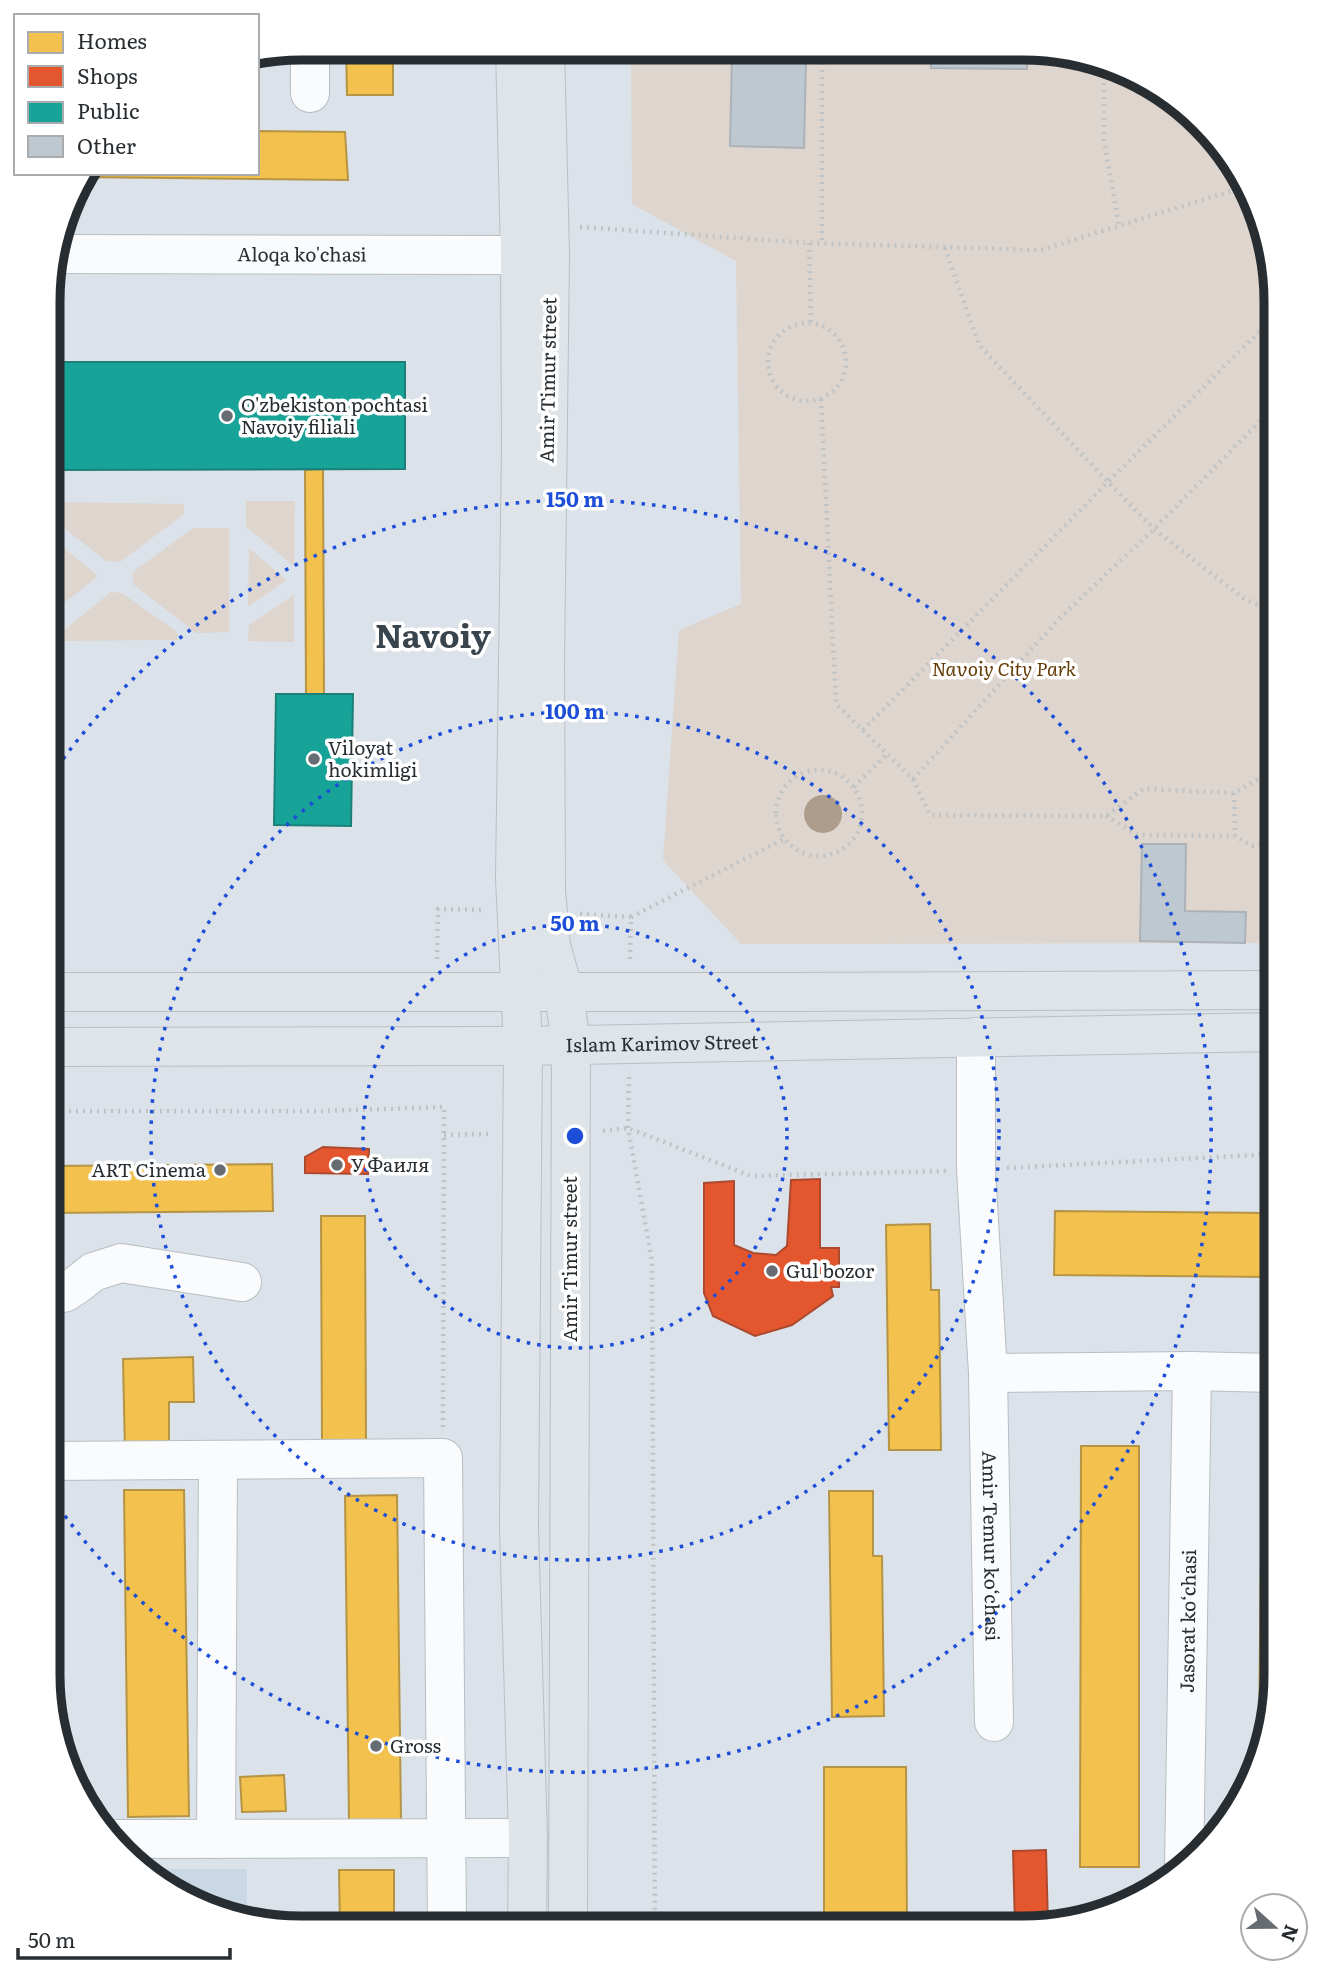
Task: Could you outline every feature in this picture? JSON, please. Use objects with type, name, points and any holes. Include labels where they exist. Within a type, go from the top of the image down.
[{"type":"main road","name":"Amir Timur street","points":[[517,60],[540,245],[520,448],[515,878],[523,1046],[519,1527],[528,1838],[527,1916]]},
{"type":"main road","name":"Amir Timur street","points":[[545,60],[540,245],[546,891],[551,946],[564,992],[571,1045],[568,1916]]},
{"type":"main road","points":[[60,992],[1264,990]]},
{"type":"main road","name":"Islam Karimov Street","points":[[60,1047],[523,1046],[1263,1032]]},
{"type":"street","points":[[310,60],[310,93]]},
{"type":"street","name":"Aloqa ko'chasi","points":[[64,254],[540,245]]},
{"type":"street","name":"Amir Temur ko‘chasi","points":[[976,1037],[976,1170],[988,1373],[994,1721]]},
{"type":"street","points":[[60,1293],[64,1293],[93,1272],[121,1263],[242,1282]]},
{"type":"street","name":"Jasorat ko‘chasi","points":[[1184,1854],[1192,1371]]},
{"type":"street","points":[[988,1373],[1263,1373]]},
{"type":"street","points":[[60,1461],[443,1458],[447,1916]]},
{"type":"street","points":[[216,1839],[218,1460]]},
{"type":"street","points":[[124,1839],[528,1838]]},
{"type":"path","points":[[821,60],[822,244]]},
{"type":"path","points":[[1104,74],[1104,141],[1119,226]]},
{"type":"path","points":[[540,245],[809,243],[1041,250],[1236,190]]},
{"type":"path","points":[[809,243],[811,323]]},
{"type":"path","points":[[945,247],[979,345],[1154,528],[1243,598],[1264,607]]},
{"type":"path","points":[[798,323],[811,323],[824,326],[834,334],[842,344],[846,357],[845,370],[832,392],[821,399],[808,402],[784,394],[774,385],[767,360],[776,337],[786,328],[798,323]]},
{"type":"path","points":[[863,730],[1264,327]]},
{"type":"path","points":[[821,399],[836,704],[913,779],[930,815],[1107,816],[1138,835],[1235,836],[1252,846],[1264,844]]},
{"type":"path","points":[[913,779],[1060,618],[1264,417]]},
{"type":"path","points":[[854,787],[887,754]]},
{"type":"path","points":[[814,770],[829,771],[844,777],[854,787],[861,801],[862,816],[859,831],[850,844],[838,852],[824,856],[808,856],[794,849],[784,839],[777,825],[779,796],[788,783],[800,774],[814,770]]},
{"type":"path","points":[[1107,816],[1143,789],[1234,793],[1261,777],[1264,778]]},
{"type":"path","points":[[1234,793],[1235,836]]},
{"type":"path","points":[[579,913],[631,917],[784,839]]},
{"type":"path","points":[[437,963],[438,909],[486,910]]},
{"type":"path","points":[[629,992],[631,917]]},
{"type":"path","points":[[629,1044],[628,1128],[652,1261],[654,1916]]},
{"type":"path","points":[[60,1111],[320,1111],[444,1107],[443,1458]]},
{"type":"path","points":[[571,1133],[628,1128],[751,1176],[976,1170],[1263,1155]]},
{"type":"path","points":[[444,1135],[522,1134]]},
{"type":"shaded area","points":[[823,795],[837,800],[842,814],[837,828],[823,833],[809,828],[804,814],[809,800]]},
{"type":"shaded area","points":[[157,1869],[247,1869],[247,1910],[208,1898]]},
{"type":"green space","name":"Navoiy City Park","points":[[631,60],[1054,62],[1115,78],[1143,92],[1169,109],[1193,130],[1214,154],[1231,180],[1251,223],[1259,253],[1264,300],[1264,943],[741,944],[663,860],[679,630],[741,604],[736,261],[632,204]]},
{"type":"green space","points":[[246,501],[295,501],[294,566],[246,527]]},
{"type":"green space","points":[[60,502],[184,504],[184,514],[120,562],[106,561],[60,525]]},
{"type":"green space","points":[[193,528],[229,528],[229,632],[196,633],[133,584],[133,572]]},
{"type":"green space","points":[[60,545],[98,576],[60,606]]},
{"type":"green space","points":[[249,548],[286,580],[248,607]]},
{"type":"green space","points":[[111,592],[122,593],[177,632],[178,640],[60,641],[60,634]]},
{"type":"green space","points":[[294,595],[294,642],[248,641],[249,625]]},
{"type":"building: Homes","points":[[346,60],[393,60],[393,95],[347,95]]},
{"type":"building: Homes","points":[[259,131],[345,132],[348,180],[94,177],[95,175],[259,175]]},
{"type":"building: Homes","points":[[323,469],[324,694],[306,694],[305,470]]},
{"type":"building: Homes","points":[[272,1164],[273,1211],[60,1213],[60,1166]]},
{"type":"building: Homes","points":[[1055,1211],[1263,1213],[1263,1277],[1054,1275]]},
{"type":"building: Homes","points":[[321,1216],[365,1216],[366,1440],[322,1440]]},
{"type":"building: Homes","points":[[930,1224],[931,1290],[939,1290],[941,1450],[889,1450],[886,1225]]},
{"type":"building: Homes","points":[[193,1357],[194,1402],[169,1402],[169,1451],[125,1452],[123,1359]]},
{"type":"building: Homes","points":[[1081,1446],[1139,1446],[1139,1867],[1080,1867]]},
{"type":"building: Homes","points":[[1262,1451],[1263,1451],[1263,1691],[1259,1722]]},
{"type":"building: Homes","points":[[124,1490],[184,1490],[189,1816],[128,1817]]},
{"type":"building: Homes","points":[[829,1491],[873,1491],[873,1556],[882,1556],[884,1716],[832,1717]]},
{"type":"building: Homes","points":[[397,1495],[401,1821],[349,1822],[345,1496]]},
{"type":"building: Homes","points":[[824,1767],[906,1767],[907,1916],[824,1916]]},
{"type":"building: Homes","points":[[284,1775],[286,1811],[242,1812],[240,1777]]},
{"type":"building: Homes","points":[[339,1870],[394,1870],[394,1916],[340,1916]]},
{"type":"building: Shops","name":"У Фаиля","points":[[323,1147],[369,1149],[368,1174],[305,1173],[305,1157]]},
{"type":"building: Shops","name":"Gul bozor","points":[[820,1179],[820,1248],[839,1248],[839,1287],[831,1287],[833,1296],[792,1325],[755,1336],[713,1316],[704,1293],[704,1183],[734,1181],[734,1245],[753,1253],[776,1255],[787,1246],[791,1180]]},
{"type":"building: Shops","points":[[1046,1850],[1048,1915],[1015,1916],[1013,1851]]},
{"type":"building: Public","name":"O'zbekiston pochtasi Navoiy filiali","points":[[60,362],[405,362],[405,469],[60,470]]},
{"type":"building: Public","name":"Viloyat hokimligi","points":[[276,694],[353,694],[351,826],[274,825]]},
{"type":"building: Other","points":[[732,60],[806,60],[804,148],[730,146]]},
{"type":"building: Other","points":[[931,60],[1027,60],[1027,69],[931,68]]},
{"type":"building: Other","points":[[1142,844],[1186,844],[1185,911],[1246,912],[1245,943],[1140,941]]},
{"type":"place","name":"O'zbekiston pochtasi Navoiy filiali","points":[[227,416]]},
{"type":"place","name":"Viloyat hokimligi","points":[[314,759]]},
{"type":"place","name":"У Фаиля","points":[[337,1165]]},
{"type":"place","name":"ART Cinema","points":[[220,1170]]},
{"type":"place","name":"Gul bozor","points":[[772,1271]]},
{"type":"place","name":"Gross","points":[[376,1746]]},
{"type":"district","name":"Navoiy","points":[[433,636]]}]
